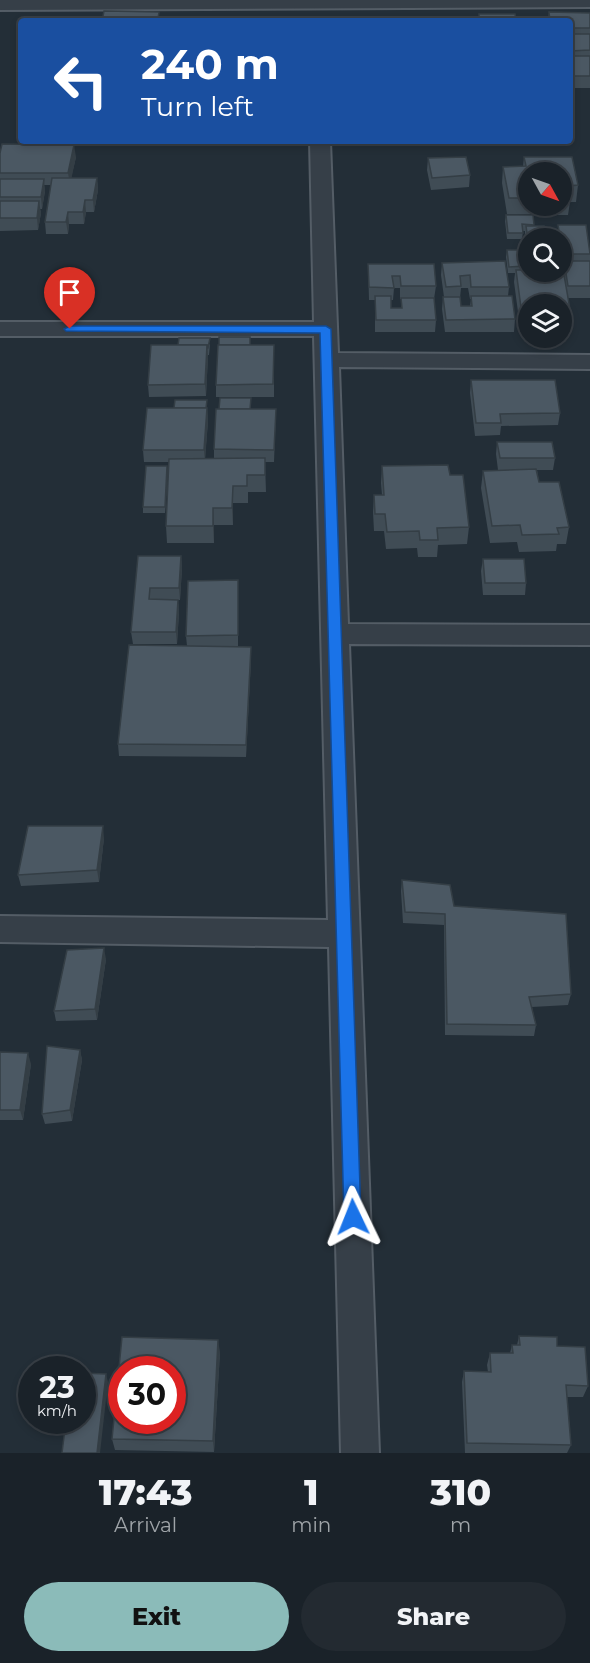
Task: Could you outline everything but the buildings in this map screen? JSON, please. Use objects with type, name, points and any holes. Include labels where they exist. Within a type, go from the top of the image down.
[{"type":"street","points":[[0,5],[155,2],[315,8],[536,1],[590,2]]},
{"type":"street","points":[[320,144],[360,1453]]},
{"type":"street","points":[[0,329],[326,329]]},
{"type":"street","points":[[326,360],[590,362]]},
{"type":"street","points":[[335,634],[590,635]]},
{"type":"street","points":[[0,929],[345,934]]},
{"type":"route","points":[[70,329],[326,329],[353,1217]]}]
